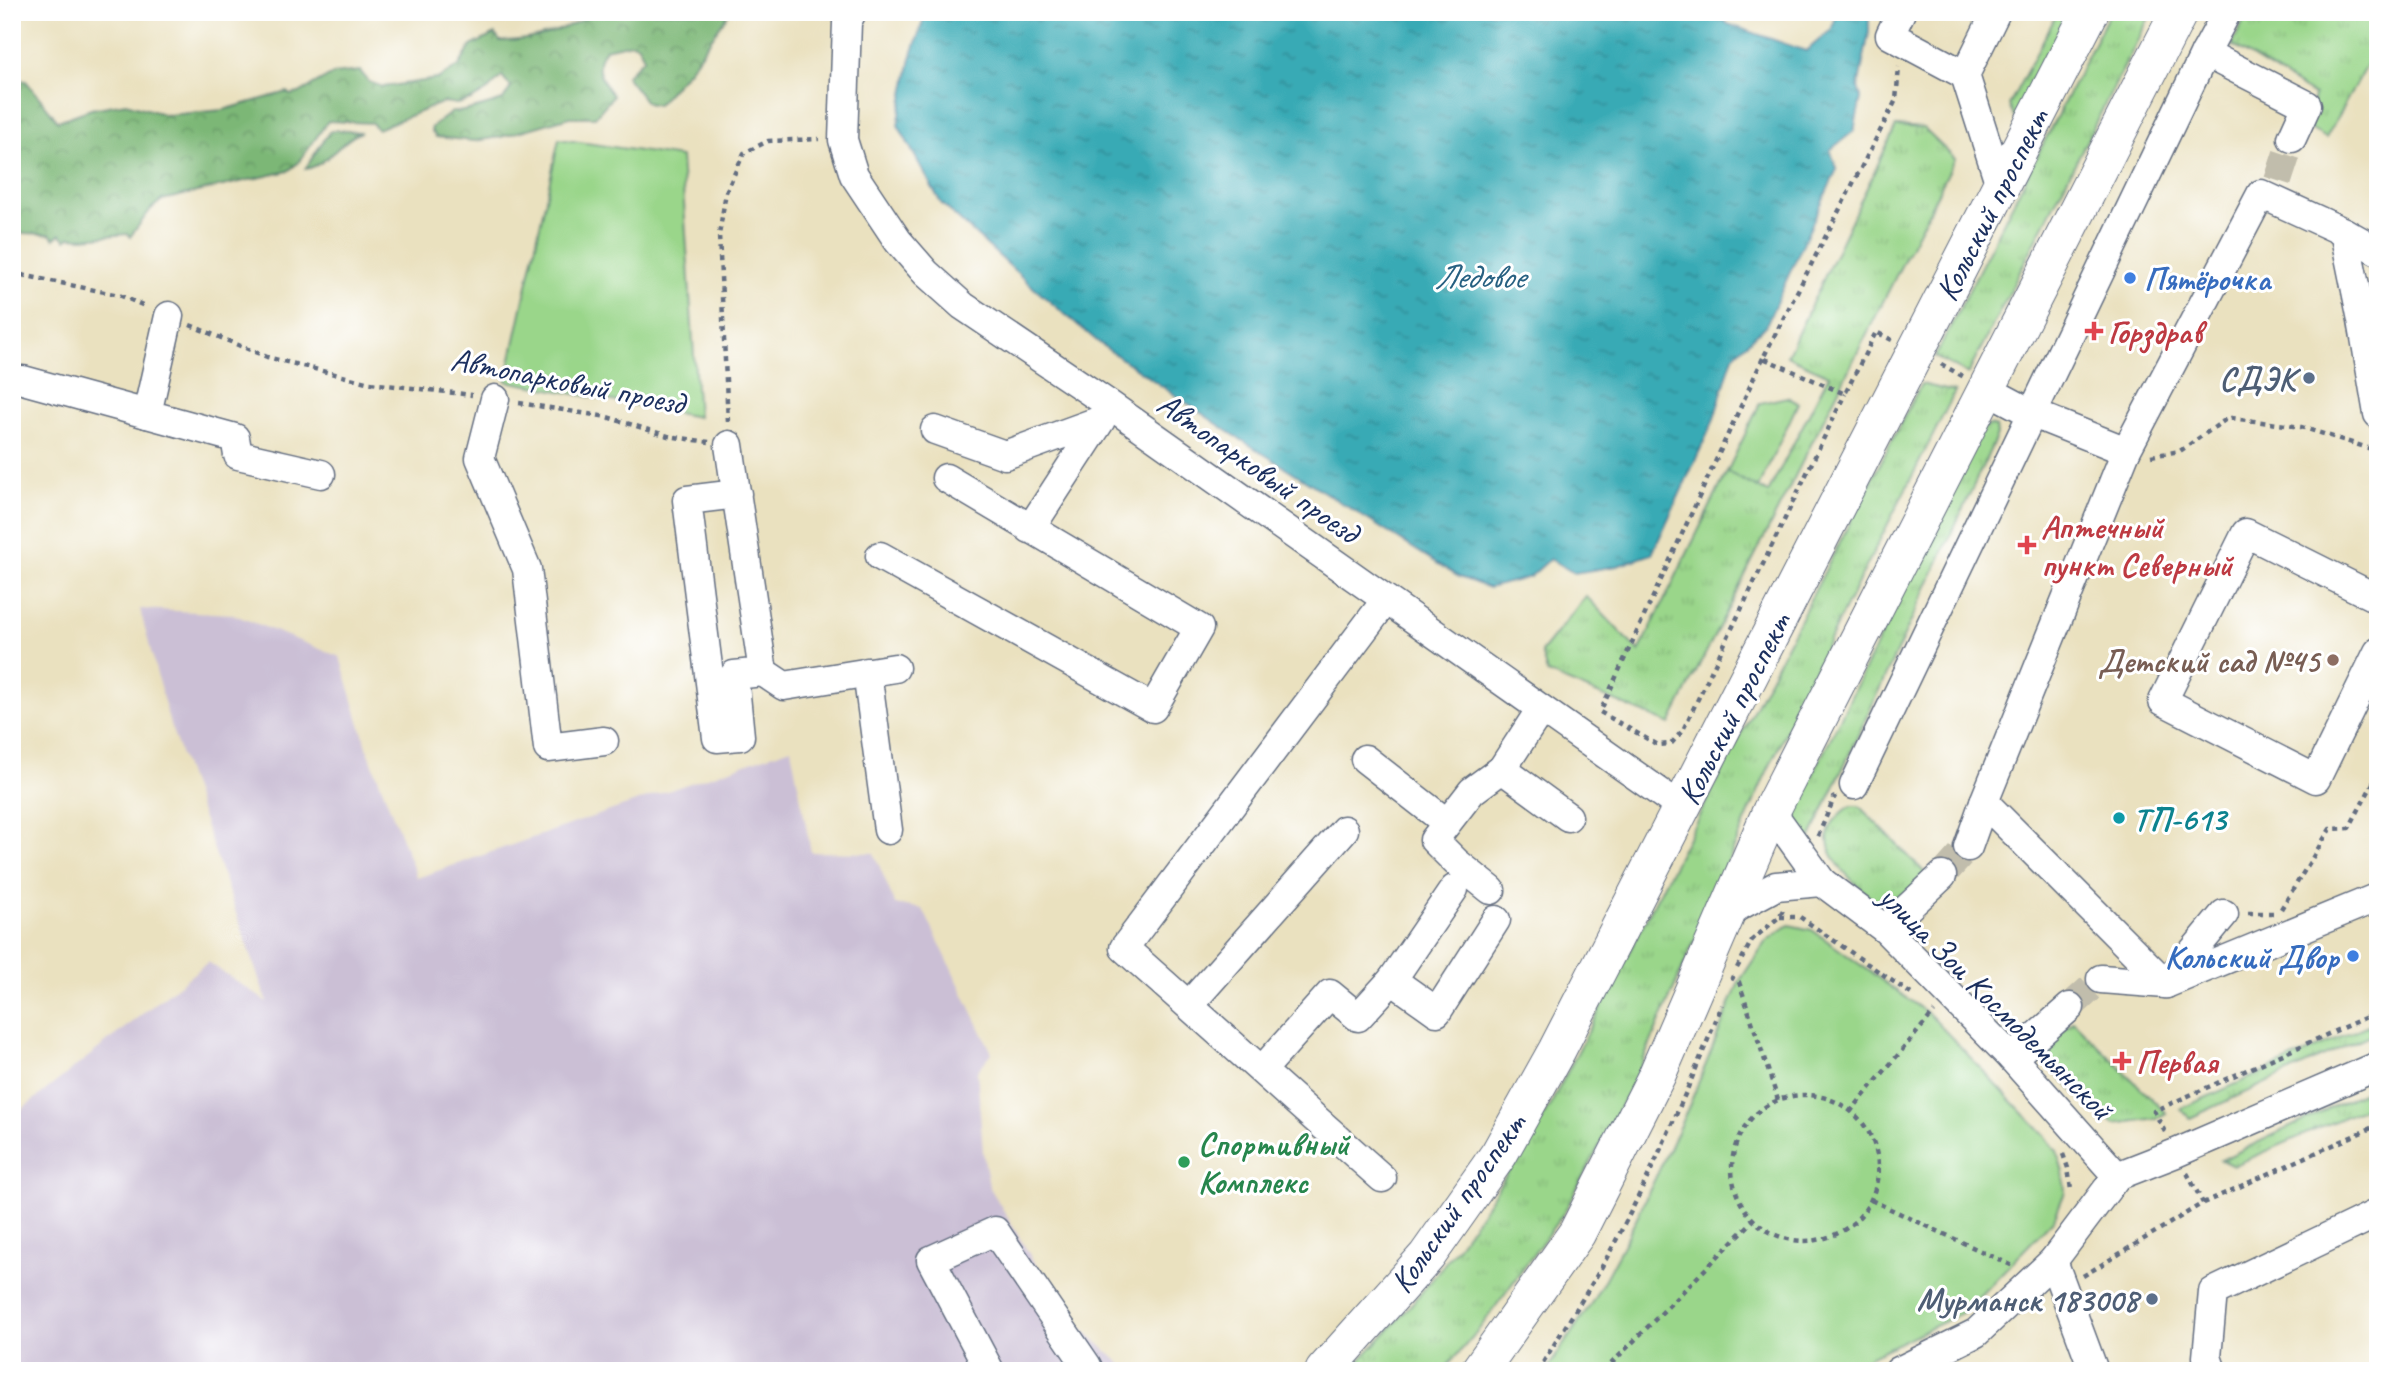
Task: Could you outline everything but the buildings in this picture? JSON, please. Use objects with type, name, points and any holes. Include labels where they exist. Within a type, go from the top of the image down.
[{"type":"main road","name":"Кольский проспект","points":[[1324,1371],[1427,1256],[1499,1154],[1558,1050],[2090,12]]},
{"type":"main road","points":[[1479,1371],[1577,1233],[1657,1075],[1772,811],[2179,12]]},
{"type":"street","points":[[1901,12],[1889,35],[1965,75]]},
{"type":"street","points":[[1996,12],[1965,75],[2000,185]]},
{"type":"street","points":[[1854,785],[2031,413],[2227,12]]},
{"type":"street","name":"Автопарковый проезд","points":[[851,15],[843,140],[854,175],[898,241],[926,273],[962,306],[1105,412],[1386,600],[1682,808]]},
{"type":"street","points":[[2205,53],[2307,105],[2292,138]]},
{"type":"street","points":[[1968,847],[1983,802],[2126,451],[2269,187],[2378,250]]},
{"type":"street","points":[[2344,232],[2378,414]]},
{"type":"street","points":[[147,414],[169,316]]},
{"type":"street","points":[[23,380],[235,438],[238,455],[321,474]]},
{"type":"street","points":[[1986,389],[2031,413],[2126,451]]},
{"type":"street","points":[[495,399],[480,458],[527,569],[548,748],[604,741]]},
{"type":"street","points":[[935,430],[1005,455],[1105,412]]},
{"type":"street","points":[[1030,529],[1105,412]]},
{"type":"street","points":[[729,445],[763,672]]},
{"type":"street","points":[[880,556],[1153,708],[1199,628],[946,478]]},
{"type":"street","points":[[737,494],[687,500],[717,738],[740,736],[734,676],[763,672],[784,686],[881,670],[888,830]]},
{"type":"street","points":[[2378,599],[2245,533],[2163,701],[2316,779],[2378,653]]},
{"type":"street","points":[[1382,1178],[1124,948],[1386,600]]},
{"type":"street","points":[[1491,890],[1434,840],[1472,791],[1502,769],[1541,709]]},
{"type":"street","points":[[1365,759],[1447,823]]},
{"type":"street","points":[[1502,769],[1568,817]]},
{"type":"street","points":[[1983,802],[2166,984]]},
{"type":"street","name":"улица Зои Космодемьянской","points":[[1772,811],[1822,882],[1885,929],[2012,1058],[2117,1177]]},
{"type":"street","points":[[1189,1005],[1343,830]]},
{"type":"street","points":[[1885,929],[1942,876]]},
{"type":"street","points":[[1728,912],[1776,886],[1822,882]]},
{"type":"street","points":[[1262,1070],[1330,994],[1357,1017],[1392,980],[1454,890]]},
{"type":"street","points":[[2101,979],[2166,984],[2378,897]]},
{"type":"street","points":[[2166,984],[2224,914]]},
{"type":"street","points":[[1392,980],[1437,1012],[1496,919]]},
{"type":"street","points":[[2012,1058],[2070,1007]]},
{"type":"street","points":[[1899,1371],[1976,1333],[2053,1261],[2117,1177],[2378,1066]]},
{"type":"street","points":[[2212,1371],[2207,1357],[2213,1293],[2378,1213]]},
{"type":"street","points":[[989,1371],[931,1260],[996,1231],[1087,1366],[1084,1371]]},
{"type":"street","points":[[2053,1261],[2094,1371]]},
{"type":"path","points":[[1901,41],[1896,100],[1763,358],[1600,712],[1658,745],[1671,744],[1683,730],[1876,332],[1986,389]]},
{"type":"path","name":"Автопарковый проезд","points":[[12,273],[119,295],[267,357],[370,383],[607,417],[668,436],[729,445],[719,235],[726,192],[744,153],[768,141],[843,140]]},
{"type":"path","points":[[1763,358],[1845,394]]},
{"type":"path","points":[[2126,451],[2148,456],[2179,451],[2231,418],[2301,427],[2378,451]]},
{"type":"path","points":[[2224,914],[2279,912],[2330,829],[2349,828],[2378,774]]},
{"type":"path","points":[[1779,917],[1800,916],[1924,1003]]},
{"type":"path","points":[[1728,989],[1732,978]]},
{"type":"path","points":[[1538,1371],[1611,1251],[1645,1184],[1691,1082],[1723,1001]]},
{"type":"path","points":[[1850,1113],[1935,1011],[1944,1020]]},
{"type":"path","points":[[2203,1203],[2154,1111],[2378,1012]]},
{"type":"path","points":[[1811,1095],[1826,1098],[1850,1113],[1870,1134],[1878,1158],[1878,1175],[1871,1200],[1862,1214],[1843,1231],[1814,1241],[1788,1240],[1765,1230],[1753,1221],[1740,1202],[1733,1184],[1733,1153],[1743,1129],[1752,1117],[1778,1100],[1811,1095]]},
{"type":"path","points":[[2063,1289],[2203,1203],[2378,1125]]},
{"type":"path","points":[[2061,1146],[2071,1190]]},
{"type":"path","points":[[1871,1200],[2012,1264],[2024,1288]]},
{"type":"path","points":[[1604,1371],[1753,1221]]},
{"type":"shaded area","points":[[140,609],[232,614],[340,657],[369,754],[417,878],[791,748],[811,852],[874,853],[895,904],[923,909],[992,1053],[977,1071],[983,1152],[989,1186],[1063,1311],[1129,1371],[12,1371],[12,1152],[21,1110],[208,962],[267,1002],[169,721]]},
{"type":"green space","points":[[596,12],[730,12],[689,70],[657,105],[647,103],[626,76],[644,58],[638,45],[632,43],[605,49],[601,56],[600,73],[613,96],[595,117],[570,117],[501,137],[474,141],[436,137],[431,131],[432,127],[452,112],[470,110],[503,100],[511,87],[502,76],[488,90],[471,100],[457,104],[444,102],[377,129],[372,123],[328,121],[299,162],[288,171],[162,200],[151,209],[130,237],[128,234],[70,237],[66,240],[60,234],[54,239],[50,234],[12,234],[12,85],[19,80],[26,81],[58,121],[91,109],[126,103],[167,115],[223,110],[287,92],[290,95],[299,93],[333,74],[360,71],[369,82],[383,87],[437,79],[459,66],[471,46],[495,34],[500,41],[537,37],[574,24]]},
{"type":"green space","points":[[2058,12],[2072,12],[2016,120],[2009,105]]},
{"type":"green space","points":[[2110,12],[2152,12],[1968,374],[1935,357]]},
{"type":"green space","points":[[2248,12],[2378,12],[2378,44],[2326,138],[2308,128],[2314,95],[2232,45]]},
{"type":"green space","points":[[1896,126],[1923,128],[1955,159],[1670,724],[1547,673],[1541,652],[1586,596],[1639,652],[1727,472],[1768,493],[1829,375],[1787,356]]},
{"type":"green space","points":[[329,132],[361,132],[320,163],[305,169]]},
{"type":"green space","points":[[559,139],[681,157],[698,417],[506,381]]},
{"type":"green space","points":[[1921,384],[1955,392],[1835,628],[1764,778],[1636,1077],[1565,1211],[1477,1332],[1443,1371],[1350,1371],[1401,1316],[1467,1234],[1552,1102]]},
{"type":"green space","points":[[1787,397],[1798,403],[1758,488],[1727,472],[1760,403]]},
{"type":"green space","points":[[1989,425],[1996,427],[1997,435],[1805,850],[1794,827],[1795,811],[1982,429]]},
{"type":"green space","points":[[1851,806],[1859,806],[1930,878],[1908,897],[1888,905],[1877,902],[1862,891],[1837,863],[1828,844],[1828,834],[1839,815]]},
{"type":"green space","points":[[1789,925],[1812,930],[1930,1015],[2046,1137],[2057,1151],[2065,1192],[2054,1219],[1964,1312],[1840,1371],[1546,1371],[1594,1299],[1629,1234],[1689,1106],[1739,982],[1766,941]]},
{"type":"green space","points":[[2073,1021],[2166,1113],[2157,1118],[2115,1124],[2082,1099],[2037,1053]]},
{"type":"green space","points":[[2368,1025],[2372,1034],[2190,1118],[2180,1109]]},
{"type":"green space","points":[[2378,1085],[2378,1102],[2233,1166],[2221,1160]]},
{"type":"water","name":"Ледовое","points":[[926,12],[1714,12],[1728,24],[1806,51],[1831,30],[1838,12],[1869,12],[1869,33],[1858,87],[1861,98],[1854,131],[1830,150],[1837,169],[1766,325],[1733,356],[1713,422],[1652,554],[1617,566],[1574,573],[1550,559],[1530,577],[1489,588],[1459,577],[1229,432],[1103,346],[1035,289],[941,203],[898,125],[911,58]]},
{"type":"tunnel","points":[[2278,181],[2292,138]]},
{"type":"tunnel","points":[[1942,876],[1968,847]]},
{"type":"tunnel","points":[[2070,1007],[2101,979]]},
{"type":"place","name":"Пятёрочка","points":[[2130,278]]},
{"type":"place","name":"Горздрав","points":[[2094,331]]},
{"type":"place","name":"СДЭК","points":[[2309,378]]},
{"type":"place","name":"Аптечный пункт Северный","points":[[2027,545]]},
{"type":"place","name":"Детский сад №45","points":[[2333,660]]},
{"type":"place","name":"ТП-613","points":[[2119,818]]},
{"type":"place","name":"Кольский Двор","points":[[2353,956]]},
{"type":"place","name":"Первая","points":[[2122,1061]]},
{"type":"place","name":"Спортивный Комплекс","points":[[1184,1162]]},
{"type":"place","name":"Мурманск 183008","points":[[2152,1299]]}]
